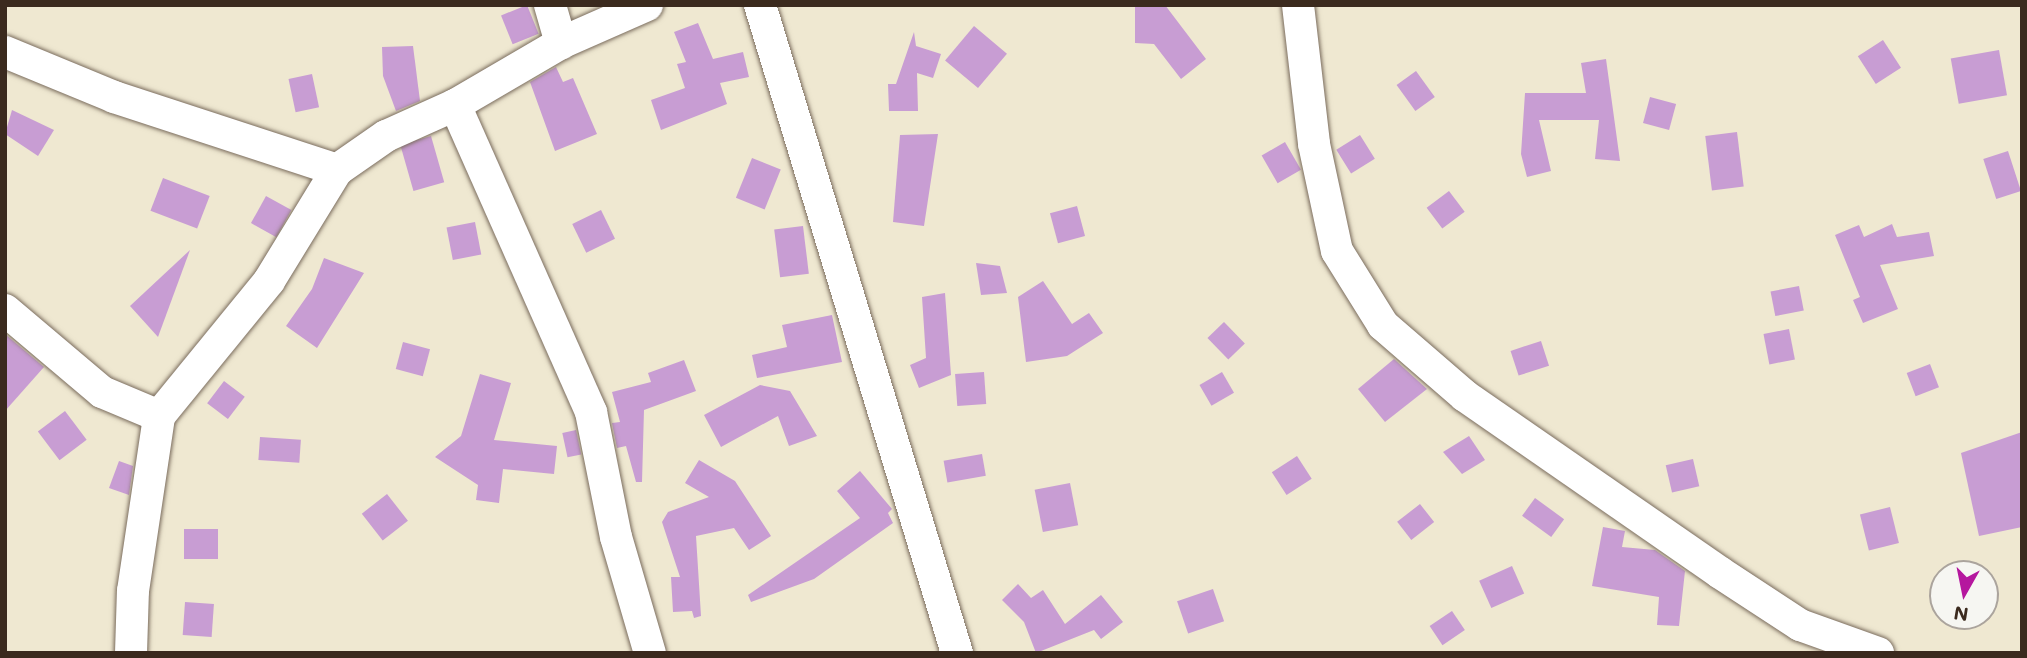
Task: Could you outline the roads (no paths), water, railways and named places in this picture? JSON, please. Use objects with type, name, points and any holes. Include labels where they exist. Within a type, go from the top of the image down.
[{"type":"street","points":[[550,5],[561,43]]},
{"type":"street","points":[[131,653],[133,591],[159,416],[269,281],[337,170],[386,136],[455,105],[561,43],[647,5]]},
{"type":"street","points":[[761,5],[957,653]]},
{"type":"street","points":[[1298,5],[1314,144],[1337,251],[1383,325],[1465,396],[1719,572],[1800,625],[1878,653]]},
{"type":"street","points":[[5,51],[114,97],[337,170]]},
{"type":"street","points":[[455,105],[591,412],[616,537],[650,653]]},
{"type":"street","points":[[5,310],[36,330],[102,392],[159,416]]}]
